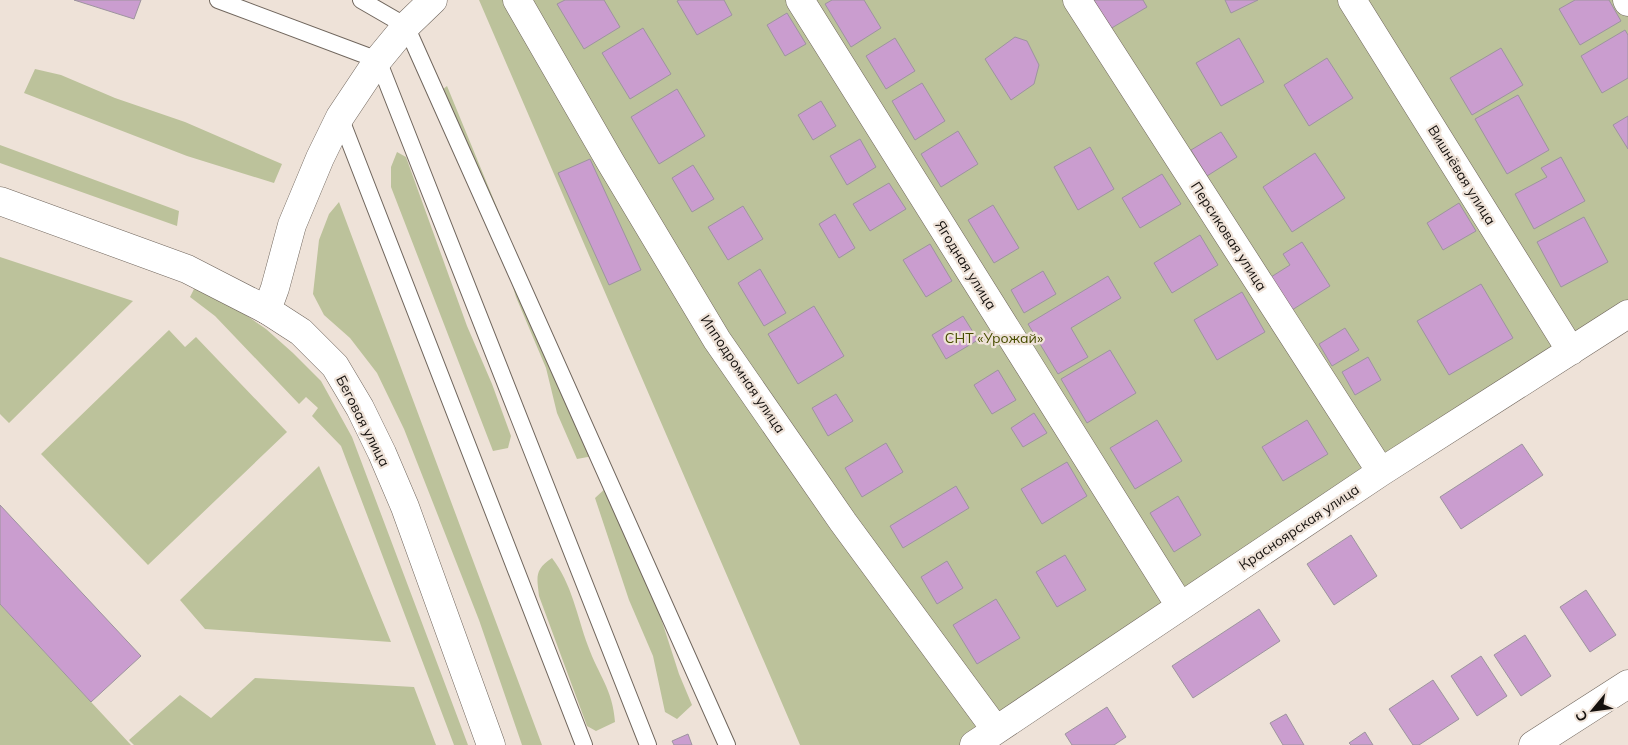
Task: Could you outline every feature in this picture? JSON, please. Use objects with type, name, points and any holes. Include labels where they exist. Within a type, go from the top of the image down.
[{"type":"street","points":[[267,310],[292,225],[320,158],[340,117],[378,60],[406,26],[434,0]]},
{"type":"street","name":"Ипподромная улица","points":[[517,0],[611,163],[717,340],[843,522],[985,738]]},
{"type":"street","name":"Ягодная улица","points":[[800,0],[1180,606]]},
{"type":"street","name":"Персиковая улица","points":[[1077,0],[1381,472]]},
{"type":"street","name":"Вишнёвая улица","points":[[1352,0],[1571,351]]},
{"type":"street","name":"Беговая улица","points":[[0,201],[187,269],[267,310],[301,332],[335,366],[360,408],[382,453],[405,508],[491,745]]},
{"type":"street","name":"Красноярская улица","points":[[985,738],[1381,472],[1628,314]]},
{"type":"street","points":[[1533,745],[1628,684]]},
{"type":"lane","points":[[218,0],[378,60],[648,745]]},
{"type":"lane","points":[[361,0],[406,26],[727,745]]},
{"type":"lane","points":[[340,117],[584,745]]},
{"type":"green space","name":"СНТ «Урожай»","points":[[479,0],[1628,0],[1628,324],[990,745],[800,745]]},
{"type":"green space","points":[[35,69],[61,75],[115,98],[185,122],[282,164],[274,183],[187,156],[24,93]]},
{"type":"green space","points":[[447,86],[570,385],[593,456],[577,459],[557,413],[546,368],[516,297],[499,242],[436,95]]},
{"type":"green space","points":[[0,145],[179,211],[177,226],[0,163]]},
{"type":"green space","points":[[397,152],[406,157],[467,326],[492,384],[511,436],[508,448],[493,451],[391,187],[391,167]]},
{"type":"green space","points":[[339,202],[542,745],[522,745],[479,620],[404,429],[377,373],[350,338],[324,315],[313,294],[319,240],[329,214]]},
{"type":"green space","points":[[0,257],[133,301],[9,423],[0,414]]},
{"type":"green space","points":[[195,287],[237,309],[266,329],[321,381],[352,437],[468,745],[454,745],[341,446],[312,416],[318,408],[306,397],[299,404],[215,316],[190,297]]},
{"type":"green space","points":[[169,330],[185,347],[196,337],[287,432],[148,565],[41,454]]},
{"type":"green space","points":[[319,466],[391,642],[205,629],[180,600]]},
{"type":"green space","points":[[608,486],[659,612],[679,674],[692,705],[677,719],[665,712],[653,656],[629,600],[595,498]]},
{"type":"green space","points":[[552,558],[565,578],[588,646],[614,711],[615,722],[596,731],[587,726],[539,596],[539,570]]},
{"type":"green space","points":[[0,604],[131,745],[0,745]]},
{"type":"green space","points":[[255,678],[414,687],[436,745],[134,745],[129,740],[180,695],[211,718]]},
{"type":"building","points":[[74,0],[141,0],[134,19]]},
{"type":"building","points":[[565,0],[604,0],[620,27],[584,49],[557,4]]},
{"type":"building","points":[[724,0],[732,15],[697,35],[677,1]]},
{"type":"building","points":[[832,0],[864,0],[881,28],[851,47],[825,4]]},
{"type":"building","points":[[1093,0],[1143,0],[1147,7],[1110,29]]},
{"type":"building","points":[[1225,0],[1258,0],[1231,13]]},
{"type":"building","points":[[1575,0],[1609,0],[1621,21],[1580,45],[1559,9]]},
{"type":"building","points":[[787,13],[806,44],[785,56],[767,25]]},
{"type":"building","points":[[643,28],[671,74],[630,99],[602,53]]},
{"type":"building","points":[[1625,30],[1628,35],[1628,78],[1602,93],[1581,56]]},
{"type":"building","points":[[1015,37],[1027,41],[1039,65],[1034,84],[1011,100],[985,59]]},
{"type":"building","points":[[895,38],[915,71],[886,89],[866,56]]},
{"type":"building","points":[[1239,38],[1264,82],[1221,106],[1196,63]]},
{"type":"building","points":[[1501,48],[1523,85],[1472,115],[1450,78]]},
{"type":"building","points":[[1327,58],[1353,98],[1309,126],[1284,85]]},
{"type":"building","points":[[922,83],[945,121],[915,140],[892,101]]},
{"type":"building","points":[[677,89],[705,136],[659,164],[631,117]]},
{"type":"building","points":[[1518,95],[1549,150],[1507,174],[1475,119]]},
{"type":"building","points":[[821,101],[836,126],[813,140],[798,115]]},
{"type":"building","points":[[1628,116],[1628,149],[1613,125]]},
{"type":"building","points":[[958,131],[978,164],[941,187],[921,154]]},
{"type":"building","points":[[1221,132],[1237,157],[1207,176],[1191,150]]},
{"type":"building","points":[[860,139],[876,167],[847,185],[830,156]]},
{"type":"building","points":[[1090,147],[1114,189],[1078,210],[1054,167]]},
{"type":"building","points":[[1315,153],[1345,198],[1292,232],[1263,187]]},
{"type":"building","points":[[1561,157],[1585,201],[1534,229],[1515,194],[1547,177],[1541,168]]},
{"type":"building","points":[[590,159],[641,270],[609,285],[558,173]]},
{"type":"building","points":[[693,165],[714,199],[692,212],[672,178]]},
{"type":"building","points":[[1162,174],[1181,204],[1140,228],[1122,198]]},
{"type":"building","points":[[889,183],[906,209],[870,231],[853,204]]},
{"type":"building","points":[[1459,203],[1476,231],[1443,250],[1427,223]]},
{"type":"building","points":[[993,205],[1019,248],[994,263],[968,220]]},
{"type":"building","points":[[743,206],[763,239],[728,260],[708,227]]},
{"type":"building","points":[[835,214],[855,248],[839,258],[819,224]]},
{"type":"building","points":[[1584,217],[1608,262],[1561,287],[1537,242]]},
{"type":"building","points":[[1200,235],[1218,265],[1172,293],[1154,263]]},
{"type":"building","points":[[1302,242],[1330,286],[1292,310],[1271,277],[1290,265],[1283,254]]},
{"type":"building","points":[[930,244],[952,281],[926,297],[903,260]]},
{"type":"building","points":[[760,269],[786,313],[764,326],[738,283]]},
{"type":"building","points":[[1043,271],[1056,294],[1024,313],[1011,290]]},
{"type":"building","points":[[1108,276],[1121,298],[1071,328],[1088,357],[1058,374],[1028,324]]},
{"type":"building","points":[[1481,284],[1513,338],[1449,375],[1417,321]]},
{"type":"building","points":[[1242,292],[1265,332],[1217,360],[1194,320]]},
{"type":"building","points":[[814,306],[844,356],[798,384],[768,334]]},
{"type":"building","points":[[963,316],[978,340],[946,359],[932,335]]},
{"type":"building","points":[[1345,328],[1359,350],[1332,366],[1319,344]]},
{"type":"building","points":[[1110,350],[1136,393],[1087,423],[1061,379]]},
{"type":"building","points":[[1368,357],[1381,380],[1355,395],[1342,372]]},
{"type":"building","points":[[998,370],[1016,400],[992,414],[974,385]]},
{"type":"building","points":[[836,394],[853,421],[828,436],[812,408]]},
{"type":"building","points":[[1034,413],[1047,433],[1023,447],[1011,428]]},
{"type":"building","points":[[1157,420],[1182,461],[1135,489],[1110,448]]},
{"type":"building","points":[[1307,420],[1328,454],[1283,481],[1262,447]]},
{"type":"building","points":[[886,443],[903,472],[862,497],[845,468]]},
{"type":"building","points":[[1522,444],[1543,475],[1461,529],[1440,497]]},
{"type":"building","points":[[1067,462],[1087,496],[1042,524],[1021,489]]},
{"type":"building","points":[[956,486],[969,508],[903,548],[890,526]]},
{"type":"building","points":[[1178,496],[1201,535],[1174,552],[1150,513]]},
{"type":"building","points":[[0,505],[141,656],[91,702],[0,604]]},
{"type":"building","points":[[1351,535],[1377,576],[1334,605],[1307,564]]},
{"type":"building","points":[[1065,555],[1086,590],[1057,607],[1036,572]]},
{"type":"building","points":[[947,561],[963,588],[937,604],[921,577]]},
{"type":"building","points":[[1586,590],[1616,635],[1590,652],[1560,607]]},
{"type":"building","points":[[996,599],[1020,638],[977,664],[953,625]]},
{"type":"building","points":[[1259,609],[1280,641],[1193,698],[1172,666]]},
{"type":"building","points":[[1525,635],[1551,676],[1521,696],[1494,655]]},
{"type":"building","points":[[1481,656],[1507,696],[1477,716],[1451,676]]},
{"type":"building","points":[[1433,680],[1459,719],[1419,745],[1413,745],[1389,709]]},
{"type":"building","points":[[1107,707],[1126,737],[1114,745],[1072,745],[1065,734]]},
{"type":"building","points":[[1286,714],[1304,745],[1283,745],[1270,723]]},
{"type":"building","points":[[1365,732],[1373,745],[1351,745],[1349,743]]},
{"type":"building","points":[[688,734],[692,745],[674,745],[672,741]]}]
